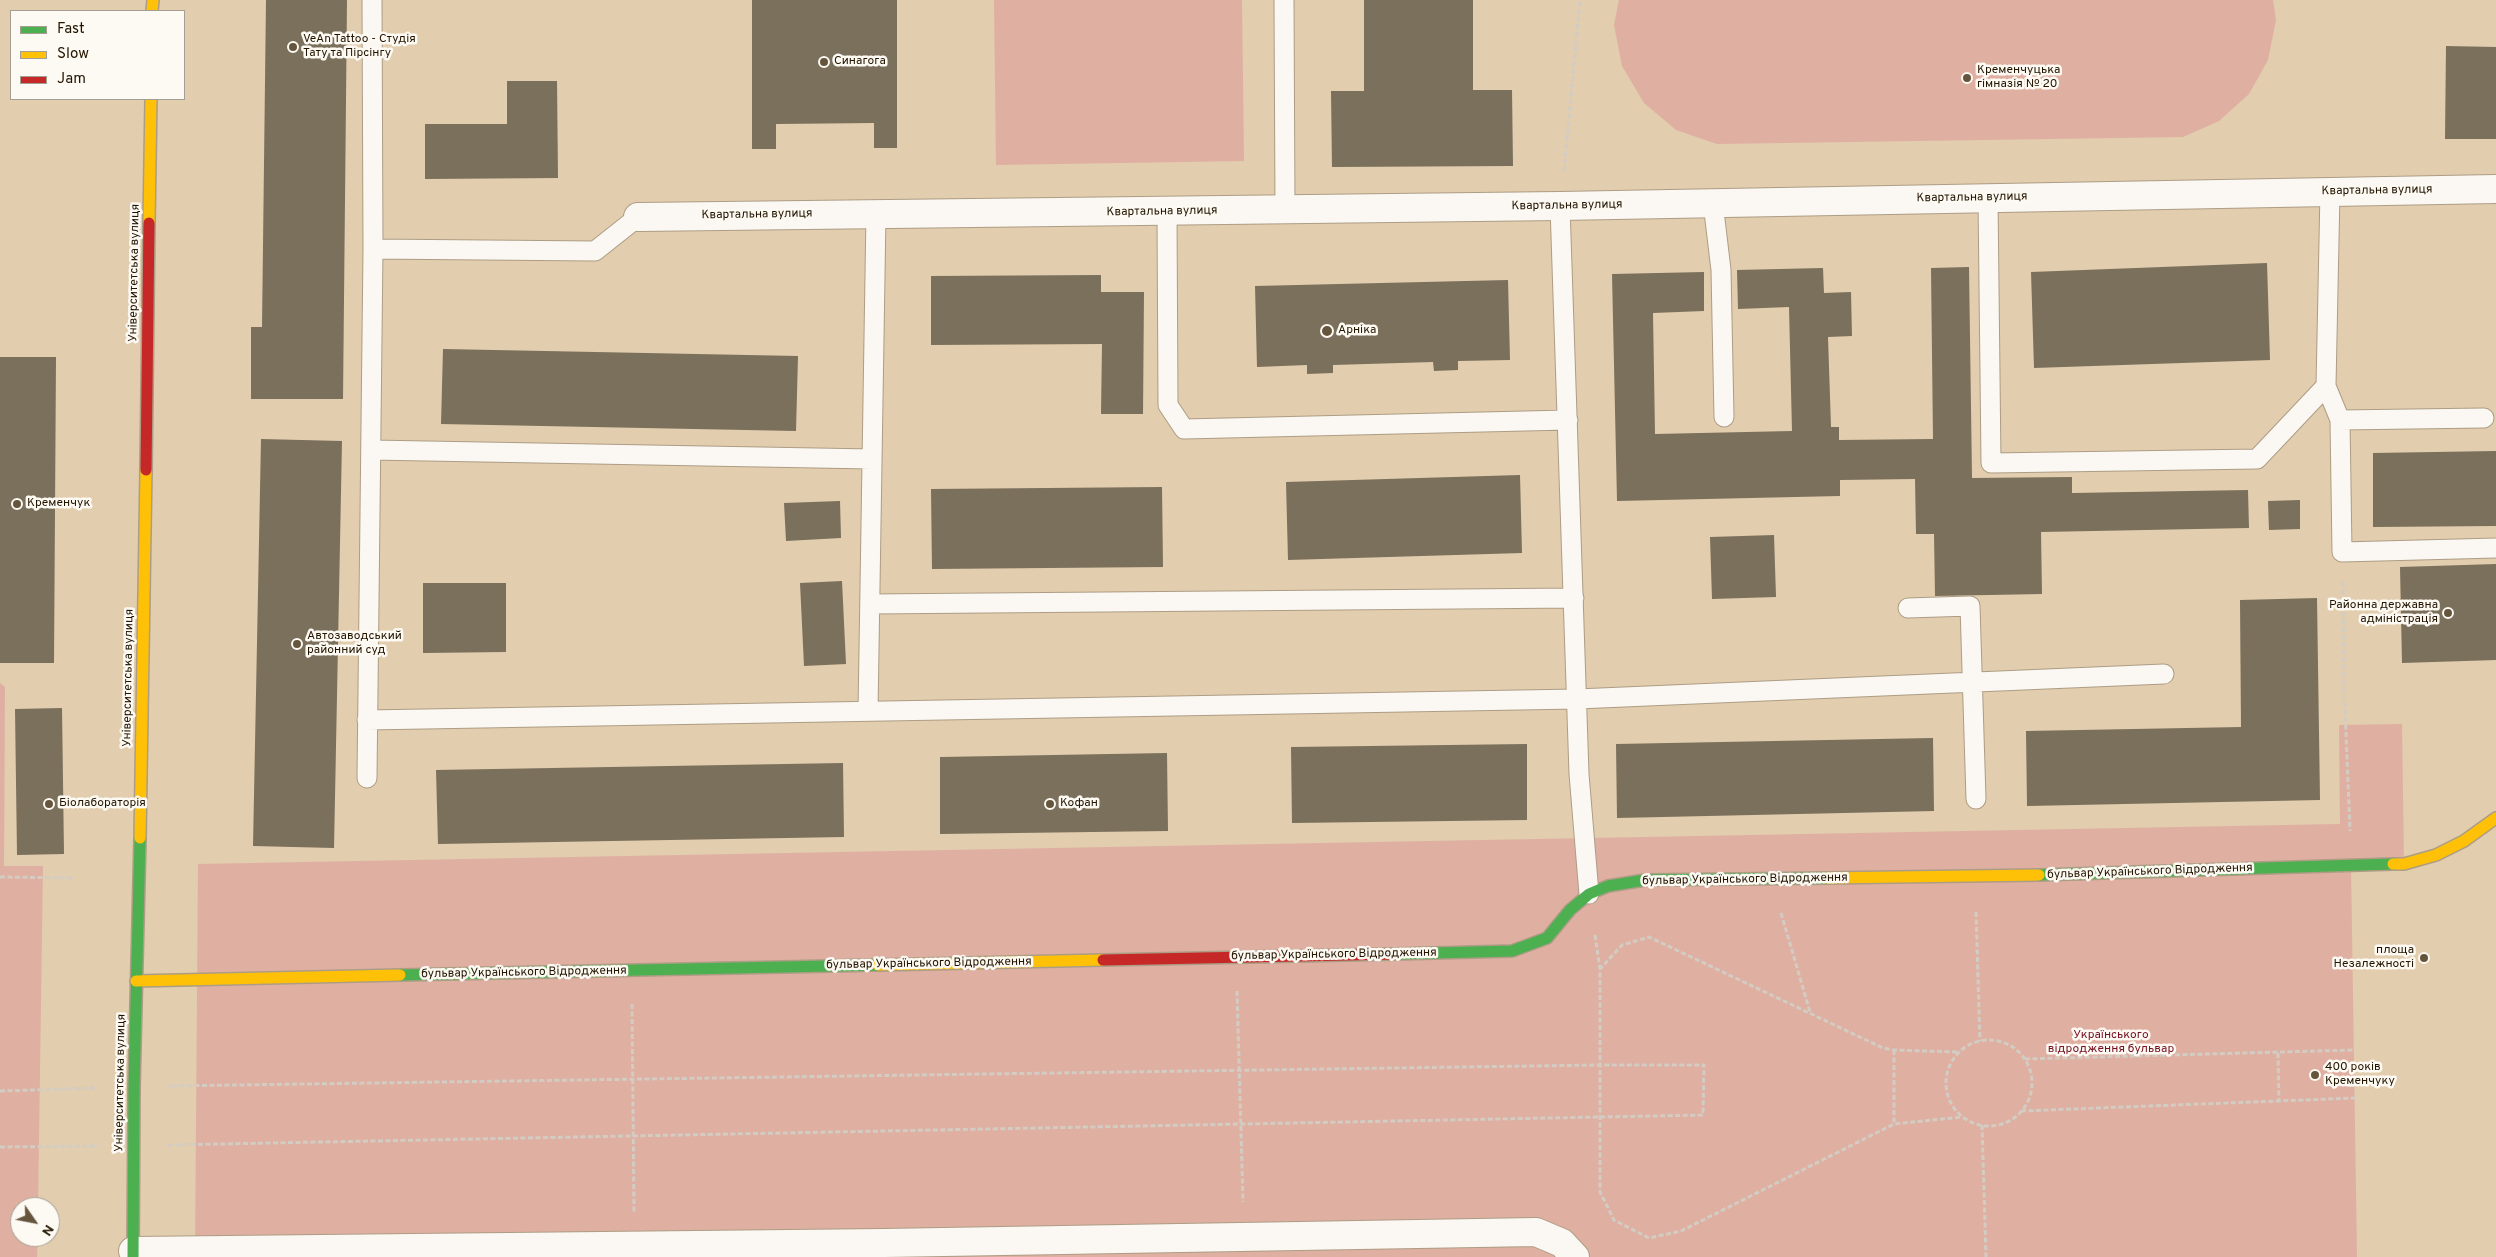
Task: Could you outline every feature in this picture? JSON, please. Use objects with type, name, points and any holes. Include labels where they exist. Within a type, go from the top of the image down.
[{"type":"street","name":"Університетська вулиця","points":[[133,1254],[136,981],[142,788],[151,100]]},
{"type":"street","name":"Квартальна вулиця","points":[[638,217],[1713,204],[2496,188]]},
{"type":"street","name":"бульвар Українського Відродження","points":[[136,981],[1512,951],[1547,938],[1570,910],[1589,894],[1608,886],[1645,880],[1975,877],[2404,864],[2436,855],[2464,841],[2496,818]]},
{"type":"street","points":[[133,1254],[1536,1232],[1562,1243],[1575,1257]]},
{"type":"lane","points":[[367,778],[373,249],[372,0]]},
{"type":"lane","points":[[1284,0],[1285,210]]},
{"type":"lane","points":[[2330,192],[2326,386],[2340,420],[2342,552],[2496,548]]},
{"type":"lane","points":[[1988,198],[1991,463],[2256,459],[2326,386]]},
{"type":"lane","points":[[1713,204],[1722,270],[1724,417]]},
{"type":"lane","points":[[1560,206],[1579,774],[1589,894]]},
{"type":"lane","points":[[1167,212],[1168,405],[1184,429],[1568,420]]},
{"type":"lane","points":[[868,711],[876,213]]},
{"type":"lane","points":[[373,249],[595,251],[638,217]]},
{"type":"lane","points":[[2340,420],[2484,418]]},
{"type":"lane","points":[[371,450],[872,459]]},
{"type":"lane","points":[[870,604],[1574,598]]},
{"type":"lane","points":[[1908,608],[1970,606],[1976,799]]},
{"type":"lane","points":[[367,720],[1577,699],[2164,674]]},
{"type":"path","points":[[1560,206],[1580,0]]},
{"type":"path","points":[[2342,552],[2344,685],[2352,865]]},
{"type":"path","points":[[0,877],[76,878]]},
{"type":"path","points":[[1975,877],[1980,1041]]},
{"type":"path","points":[[1772,879],[1810,1013]]},
{"type":"path","points":[[1958,1052],[1883,1048],[1649,937],[1622,945],[1600,969],[1600,1192],[1614,1220],[1649,1238],[1681,1231],[1894,1124],[1962,1117],[1989,1126],[2006,1122],[2021,1111],[2029,1098],[2032,1082],[2025,1059],[2019,1051],[2005,1042],[1988,1040],[1972,1042],[1958,1052],[1948,1066],[1945,1083],[1948,1100],[1962,1117]]},
{"type":"path","points":[[1236,958],[1244,1238]]},
{"type":"path","points":[[631,970],[635,1246]]},
{"type":"path","points":[[1894,1050],[1894,1124]]},
{"type":"path","points":[[2025,1059],[2354,1050]]},
{"type":"path","points":[[2278,1053],[2279,1101]]},
{"type":"path","points":[[0,1091],[134,1087],[1240,1070],[1599,1065],[1704,1066],[1703,1115],[134,1146],[0,1147]]},
{"type":"path","points":[[2021,1111],[2355,1098]]},
{"type":"path","points":[[1982,1124],[1986,1257]]},
{"type":"green space","points":[[994,0],[1242,0],[1244,161],[996,165]]},
{"type":"green space","name":"Кременчуцька гімназія № 20","points":[[1619,0],[2273,0],[2276,20],[2268,60],[2249,94],[2219,121],[2183,137],[1717,144],[1676,130],[1644,103],[1622,66],[1614,25]]},
{"type":"green space","points":[[0,683],[5,687],[4,866],[43,866],[38,1197],[10,1197],[10,1247],[38,1247],[37,1257],[0,1257]]},
{"type":"green space","name":"Українського відродження бульвар","points":[[2402,724],[2404,864],[2351,865],[2357,1257],[195,1257],[198,864],[2340,824],[2339,725]]},
{"type":"building","points":[[266,0],[347,0],[343,399],[251,399],[251,327],[262,327]]},
{"type":"building","name":"Синагога","points":[[752,0],[897,0],[897,148],[874,148],[874,123],[776,124],[776,149],[752,149]]},
{"type":"building","points":[[1364,0],[1473,0],[1473,90],[1512,90],[1513,166],[1332,167],[1331,91],[1364,91]]},
{"type":"building","points":[[2446,46],[2496,47],[2496,139],[2445,139]]},
{"type":"building","points":[[507,81],[557,81],[558,178],[425,179],[425,124],[507,124]]},
{"type":"building","points":[[2267,263],[2270,360],[2034,368],[2031,272]]},
{"type":"building","points":[[1969,267],[1972,478],[2072,477],[2072,493],[2248,490],[2249,528],[2041,532],[2042,594],[1935,596],[1934,534],[1916,534],[1915,479],[1840,480],[1840,496],[1617,501],[1612,274],[1704,272],[1704,311],[1653,313],[1655,434],[1792,431],[1789,307],[1738,309],[1737,270],[1823,268],[1824,293],[1851,292],[1852,336],[1828,337],[1831,427],[1839,427],[1839,440],[1933,439],[1931,268]]},
{"type":"building","points":[[1101,275],[1101,292],[1144,292],[1143,414],[1101,414],[1102,344],[931,345],[931,276]]},
{"type":"building","points":[[1508,280],[1510,360],[1458,361],[1458,370],[1434,371],[1433,362],[1333,365],[1333,373],[1307,374],[1307,365],[1257,367],[1255,286]]},
{"type":"building","points":[[443,349],[798,356],[796,431],[441,424]]},
{"type":"building","points":[[0,357],[56,357],[54,663],[0,663]]},
{"type":"building","name":"Автозаводський районний суд","points":[[261,439],[342,441],[334,848],[253,846]]},
{"type":"building","points":[[2496,451],[2496,526],[2373,527],[2373,453]]},
{"type":"building","points":[[1520,475],[1522,553],[1288,560],[1286,482]]},
{"type":"building","points":[[1162,487],[1163,567],[932,569],[931,489]]},
{"type":"building","points":[[2300,500],[2300,529],[2269,530],[2268,501]]},
{"type":"building","points":[[840,501],[841,538],[786,541],[784,503]]},
{"type":"building","points":[[1774,535],[1776,597],[1712,599],[1710,537]]},
{"type":"building","name":"Районна державна адміністрація","points":[[2496,564],[2496,660],[2402,663],[2400,567]]},
{"type":"building","points":[[842,581],[846,664],[804,666],[800,583]]},
{"type":"building","points":[[423,583],[506,583],[506,652],[423,653]]},
{"type":"building","points":[[2317,598],[2320,800],[2027,806],[2026,731],[2241,727],[2240,600]]},
{"type":"building","points":[[62,708],[64,854],[17,855],[15,709]]},
{"type":"building","points":[[1933,738],[1934,811],[1617,818],[1616,744]]},
{"type":"building","points":[[1527,744],[1527,820],[1292,823],[1291,747]]},
{"type":"building","points":[[1167,753],[1168,831],[940,834],[940,757]]},
{"type":"building","points":[[843,763],[844,837],[438,844],[436,770]]},
{"type":"traffic: fast","points":[[133,1257],[134,1087],[140,838]]},
{"type":"traffic: fast","points":[[2039,875],[2393,864]]},
{"type":"traffic: fast","points":[[1395,954],[1512,951],[1547,938],[1570,910],[1589,894],[1608,886],[1645,880],[1827,878]]},
{"type":"traffic: fast","points":[[400,975],[878,965]]},
{"type":"traffic: slow","points":[[152,10],[153,0]]},
{"type":"traffic: slow","points":[[149,223],[151,100]]},
{"type":"traffic: slow","points":[[140,838],[146,470]]},
{"type":"traffic: slow","points":[[2393,864],[2404,864],[2436,855],[2464,841],[2496,818]]},
{"type":"traffic: slow","points":[[1827,878],[2039,875]]},
{"type":"traffic: slow","points":[[878,965],[1103,960]]},
{"type":"traffic: slow","points":[[136,981],[400,975]]},
{"type":"traffic: jam","points":[[146,470],[149,223]]},
{"type":"traffic: jam","points":[[1103,960],[1395,954]]},
{"type":"place","name":"VeAn Tattoo - Студія Тату та Пірсінгу","points":[[293,47]]},
{"type":"place","name":"Синагога","points":[[824,62]]},
{"type":"place","name":"Кременчуцька гімназія № 20","points":[[1967,78]]},
{"type":"place","name":"Арніка","points":[[1327,331]]},
{"type":"place","name":"Кременчук","points":[[17,504]]},
{"type":"place","name":"Районна державна адміністрація","points":[[2448,613]]},
{"type":"place","name":"Автозаводський районний суд","points":[[297,644]]},
{"type":"place","name":"Біолабораторія","points":[[49,804]]},
{"type":"place","name":"Кофан","points":[[1050,804]]},
{"type":"place","name":"площа Незалежності","points":[[2424,958]]},
{"type":"place","name":"400 років Кременчуку","points":[[2315,1075]]}]
